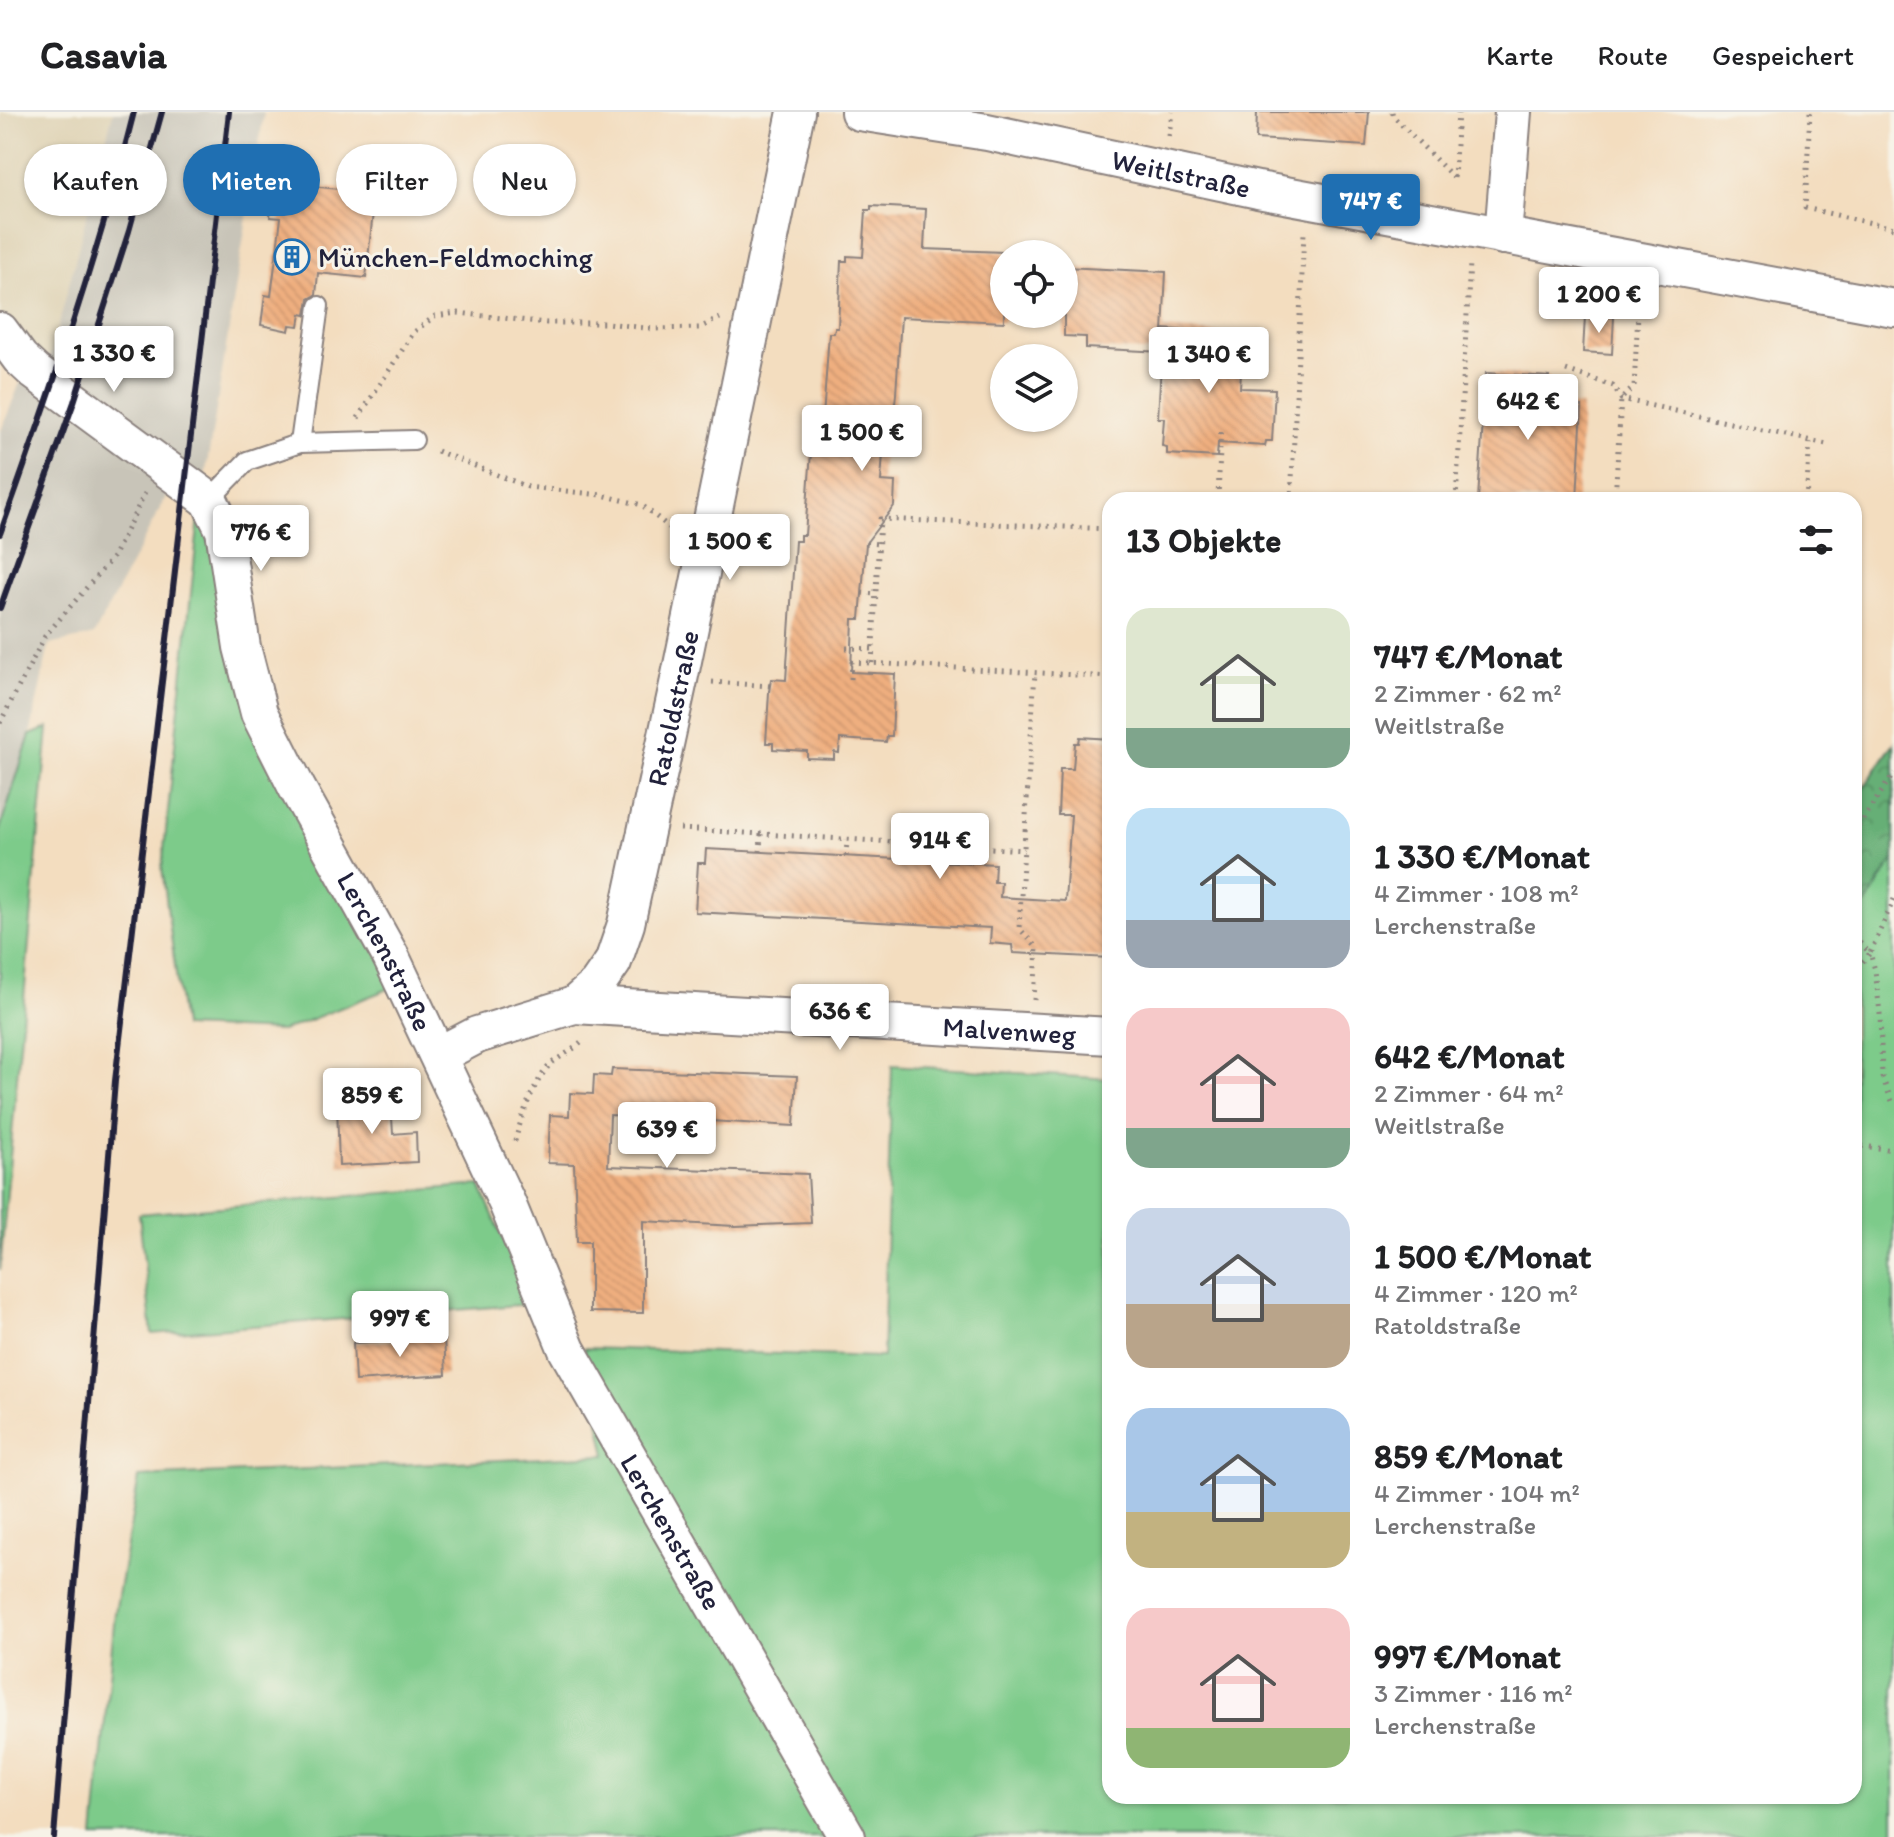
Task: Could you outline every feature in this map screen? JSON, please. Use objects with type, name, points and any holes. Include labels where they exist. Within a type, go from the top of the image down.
[{"type":"street","name":"Ratoldstraße","points":[[439,1055],[477,1035],[574,1005],[597,985],[613,962],[626,924],[679,680],[796,112]]},
{"type":"street","name":"Weitlstraße","points":[[859,112],[988,122],[1258,190],[1894,308]]},
{"type":"street","points":[[1487,233],[1513,112]]},
{"type":"street","points":[[3,346],[209,500]]},
{"type":"street","name":"Lerchenstraße","points":[[209,500],[224,530],[242,647],[259,713],[391,957],[439,1055],[507,1203],[567,1350],[847,1837]]},
{"type":"street","name":"Malvenweg","points":[[574,1005],[1102,1036]]},
{"type":"lane","points":[[300,443],[319,306]]},
{"type":"lane","points":[[209,500],[247,461],[300,443],[414,440]]},
{"type":"path","points":[[1392,112],[1454,178],[1458,112]]},
{"type":"path","points":[[1810,112],[1805,208],[1894,228]]},
{"type":"path","points":[[1291,492],[1304,232]]},
{"type":"path","points":[[1457,492],[1487,233]]},
{"type":"path","points":[[1621,399],[1634,387],[1641,261]]},
{"type":"path","points":[[353,442],[354,424],[396,357],[414,332],[435,316],[458,313],[547,323],[607,323],[653,329],[699,328],[719,318],[754,317]]},
{"type":"path","points":[[1566,370],[1613,386],[1621,399],[1615,492]]},
{"type":"path","points":[[1621,399],[1831,445]]},
{"type":"path","points":[[1218,492],[1221,427]]},
{"type":"path","points":[[414,440],[456,460],[528,487],[602,495],[642,505],[670,528],[708,538]]},
{"type":"path","points":[[1807,492],[1810,440]]},
{"type":"path","points":[[0,723],[45,636],[113,557],[149,484],[156,462]]},
{"type":"path","points":[[872,663],[880,519],[1102,529]]},
{"type":"path","points":[[866,543],[879,544]]},
{"type":"path","points":[[862,593],[876,594]]},
{"type":"path","points":[[846,648],[873,649]]},
{"type":"path","points":[[851,679],[852,662],[1102,676]]},
{"type":"path","points":[[1030,1032],[1037,948],[1019,928],[1035,672]]},
{"type":"path","points":[[679,680],[771,686]]},
{"type":"path","points":[[1862,821],[1894,773]]},
{"type":"path","points":[[647,827],[1024,850]]},
{"type":"path","points":[[760,852],[761,834]]},
{"type":"path","points":[[846,856],[847,840]]},
{"type":"path","points":[[934,861],[935,845]]},
{"type":"path","points":[[1862,962],[1870,953],[1894,899]]},
{"type":"path","points":[[1862,945],[1870,953],[1875,970],[1882,1077],[1894,1106]]},
{"type":"path","points":[[513,1148],[524,1110],[549,1065],[571,1053],[614,1008]]},
{"type":"path","points":[[1862,1146],[1894,1150]]},
{"type":"shaded area","points":[[0,112],[113,112],[105,144],[24,144],[24,216],[86,216],[51,355],[24,373],[0,329]]},
{"type":"shaded area","points":[[113,112],[264,112],[259,144],[183,144],[183,216],[247,216],[200,508],[166,497],[94,635],[49,645],[30,735],[0,829],[0,433],[24,373],[51,355],[86,216],[167,216],[167,144],[105,144]]},
{"type":"green space","points":[[200,508],[251,697],[401,984],[282,1031],[183,1027],[162,868]]},
{"type":"green space","points":[[48,728],[0,1270],[0,829],[30,735]]},
{"type":"green space","points":[[1894,743],[1894,1837],[94,1837],[115,1613],[139,1477],[606,1455],[584,1348],[883,1357],[892,1065],[1102,1078],[1102,1804],[1862,1804],[1862,790]]},
{"type":"green space","points":[[1894,743],[1894,859],[1862,911],[1862,790]]},
{"type":"green space","points":[[480,1185],[531,1304],[152,1334],[139,1214]]},
{"type":"building","points":[[1257,112],[1369,112],[1366,146],[1256,139]]},
{"type":"building","points":[[320,187],[336,189],[336,216],[373,216],[366,278],[318,273],[316,295],[309,299],[306,315],[301,314],[299,326],[290,325],[289,331],[261,325],[265,295],[271,296],[281,218],[270,217],[320,216]]},
{"type":"building","points":[[871,206],[926,209],[924,249],[990,251],[990,321],[901,317],[894,412],[886,412],[881,481],[895,482],[894,506],[866,543],[860,619],[853,619],[851,672],[895,674],[892,736],[887,736],[886,742],[840,739],[839,753],[834,752],[834,759],[807,758],[807,751],[773,749],[773,743],[766,743],[769,692],[771,679],[786,680],[795,541],[800,541],[800,535],[805,535],[812,438],[817,438],[817,432],[822,432],[829,333],[834,333],[838,328],[841,261],[847,261],[847,256],[863,257],[866,210],[871,210]]},
{"type":"building","points":[[1078,268],[1166,272],[1162,352],[1086,348],[1086,337],[1064,336],[1064,328],[1078,328]]},
{"type":"building","points":[[1585,316],[1614,317],[1612,354],[1583,352]]},
{"type":"building","points":[[1163,329],[1243,335],[1240,388],[1275,389],[1272,441],[1266,441],[1265,446],[1218,443],[1217,457],[1167,454],[1167,447],[1162,446],[1164,418],[1158,418]]},
{"type":"building","points":[[1486,373],[1549,377],[1548,404],[1582,406],[1577,492],[1479,492]]},
{"type":"building","points":[[1080,737],[1102,738],[1102,958],[1013,953],[1012,945],[990,943],[991,928],[695,912],[698,863],[705,863],[706,849],[995,864],[994,882],[1001,882],[1000,897],[1065,901],[1071,815],[1058,815],[1060,769],[1073,769],[1075,743],[1079,743]]},
{"type":"building","points":[[612,1069],[797,1076],[794,1126],[610,1115],[608,1166],[808,1174],[811,1223],[735,1226],[643,1221],[643,1313],[590,1312],[590,1242],[577,1242],[574,1164],[548,1163],[550,1115],[569,1116],[570,1093],[593,1094],[594,1075],[611,1076]]},
{"type":"building","points":[[391,1101],[393,1134],[416,1132],[417,1162],[339,1166],[337,1104]]},
{"type":"building","points":[[444,1337],[446,1375],[355,1381],[353,1343]]},
{"type":"railway","points":[[0,534],[72,324],[134,112]]},
{"type":"railway","points":[[0,608],[74,402],[129,231],[162,112]]},
{"type":"railway","points":[[54,1837],[115,1081],[229,112]]},
{"type":"place","name":"München-Feldmoching","points":[[292,257]]}]
